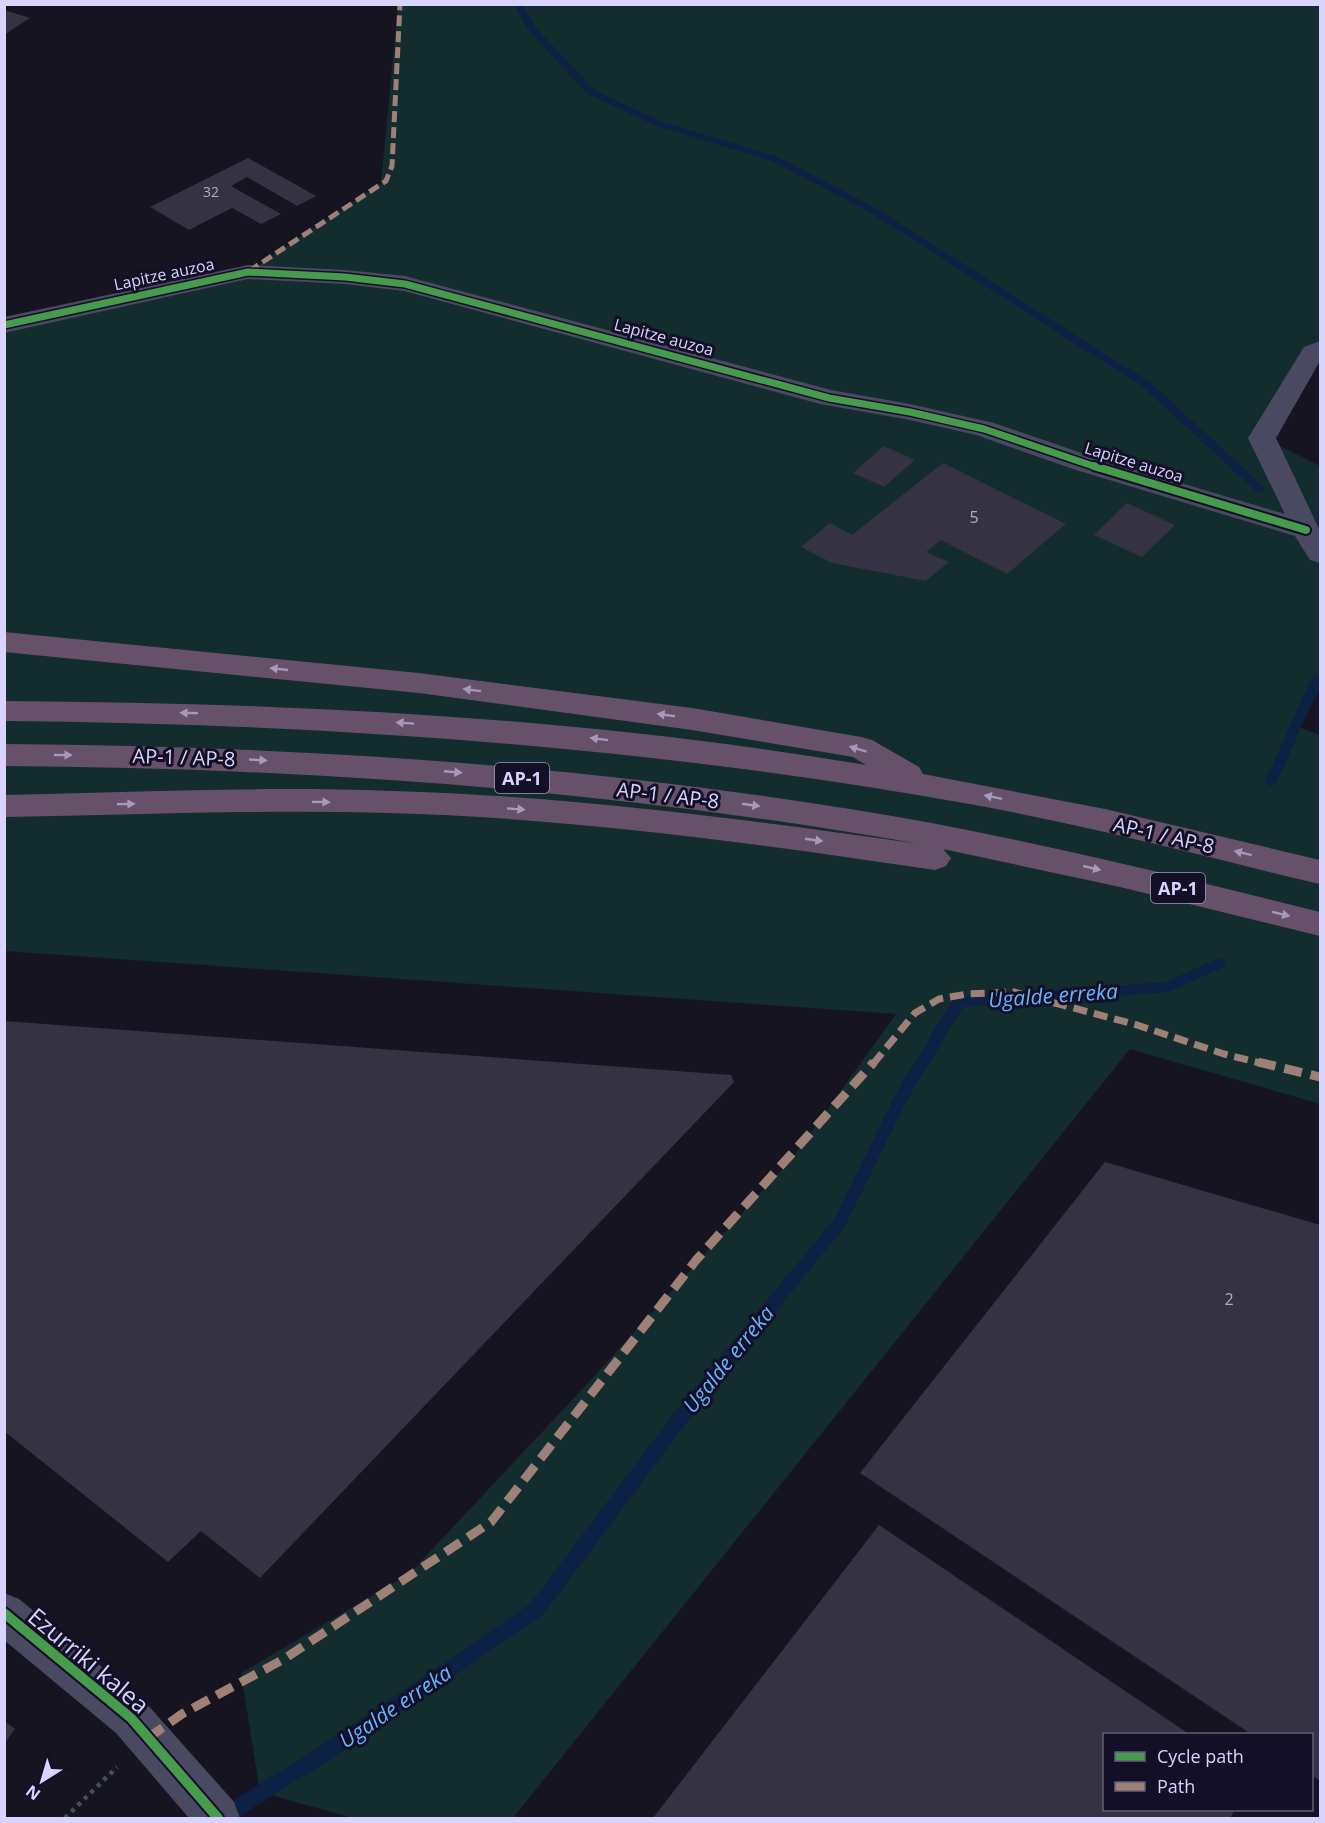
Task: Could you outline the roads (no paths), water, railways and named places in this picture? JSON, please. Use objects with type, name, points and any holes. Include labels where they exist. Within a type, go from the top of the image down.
[{"type":"highway","points":[[4,642],[419,683],[692,719],[861,748],[927,786]]},
{"type":"highway","name":"AP-1 / AP-8","points":[[4,711],[189,713],[331,718],[564,735],[795,764],[978,794],[1162,834],[1320,872]]},
{"type":"highway","name":"AP-1 / AP-8","points":[[4,755],[173,756],[555,781],[785,810],[1035,855],[1320,924]]},
{"type":"highway","points":[[4,806],[234,801],[444,804],[617,817],[744,830],[965,862],[1035,855]]},
{"type":"street","name":"Lapitze auzoa","points":[[4,324],[248,272],[345,277],[405,284],[829,398],[910,412],[984,429],[1083,463],[1306,530]]},
{"type":"street","points":[[1320,349],[1313,352],[1262,438],[1320,555]]},
{"type":"street","name":"Ezurriki kalea","points":[[4,1613],[131,1718],[218,1818]]},
{"type":"waterway","points":[[517,4],[533,30],[591,92],[657,123],[775,159],[871,209],[1147,385],[1260,489]]},
{"type":"waterway","name":"Ugalde erreka","points":[[1271,781],[1315,684],[1320,678]]},
{"type":"waterway","name":"Ugalde erreka","points":[[221,1818],[339,1744],[536,1610],[684,1413],[840,1222],[901,1097],[959,1002],[1168,987],[1219,963]]}]
